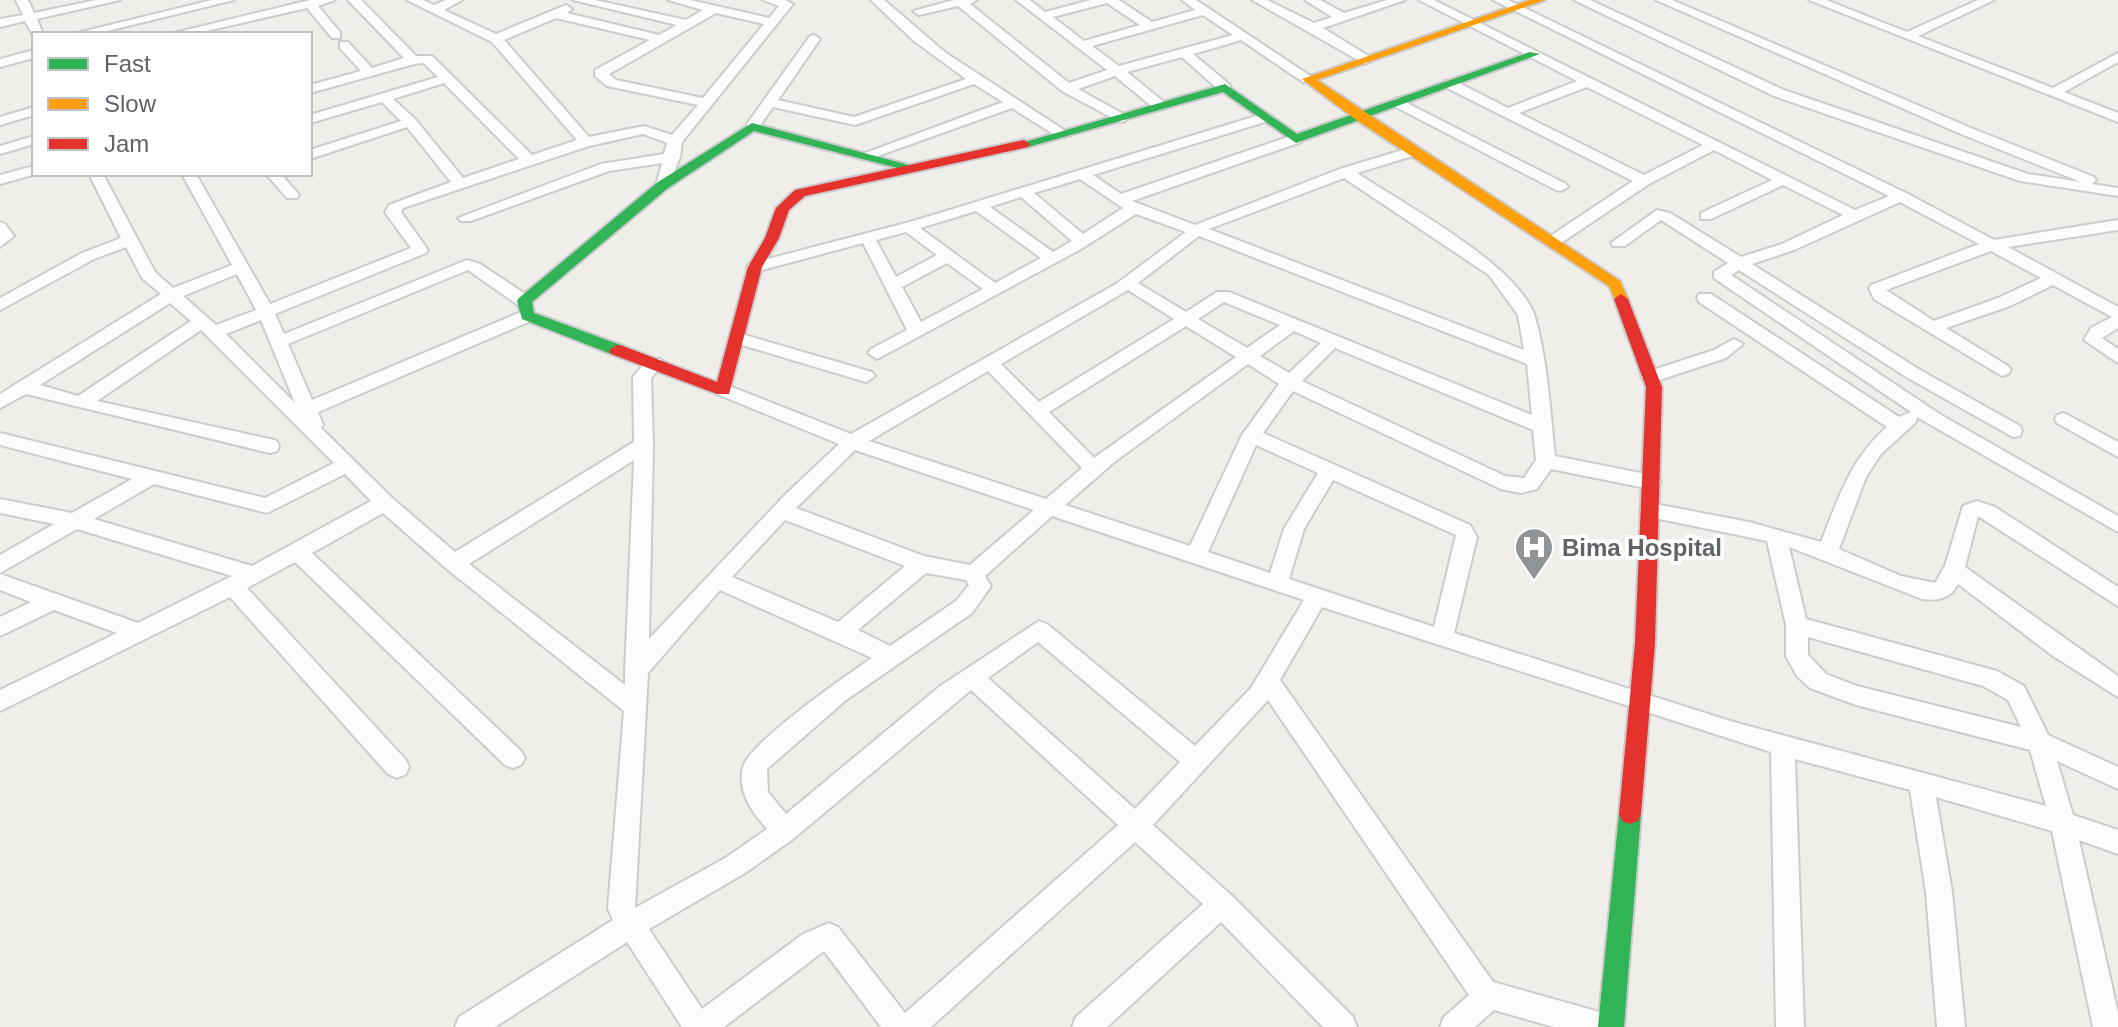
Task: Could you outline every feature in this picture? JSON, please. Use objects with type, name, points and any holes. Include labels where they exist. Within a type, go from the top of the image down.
[{"type":"street","points":[[24,0],[28,18],[36,32]]},
{"type":"street","points":[[0,23],[115,0],[128,22]]},
{"type":"street","points":[[87,32],[176,5],[224,0]]},
{"type":"street","points":[[194,32],[220,29],[329,0]]},
{"type":"street","points":[[354,0],[413,60]]},
{"type":"street","points":[[413,0],[496,39],[586,142]]},
{"type":"street","points":[[434,10],[456,0]]},
{"type":"street","points":[[496,39],[582,0],[689,24]]},
{"type":"street","points":[[674,0],[771,22]]},
{"type":"street","points":[[769,0],[788,2]]},
{"type":"street","points":[[877,0],[895,20],[977,79],[1063,134]]},
{"type":"street","points":[[1022,0],[1160,106]]},
{"type":"street","points":[[1043,16],[1108,0],[1151,27]]},
{"type":"street","points":[[1188,0],[1615,284],[1654,387],[1640,702],[1611,1027]]},
{"type":"street","points":[[1258,0],[1313,27],[1365,60]]},
{"type":"street","points":[[1311,0],[1343,18]]},
{"type":"street","points":[[1313,27],[1343,18],[1374,3],[1399,0]]},
{"type":"street","points":[[1425,0],[1852,214]]},
{"type":"street","points":[[1308,79],[1473,23],[1508,4],[1538,0]]},
{"type":"street","points":[[1580,0],[1779,93],[2025,178],[2118,192]]},
{"type":"street","points":[[1662,0],[1966,131],[2118,192]]},
{"type":"street","points":[[1815,0],[2118,118]]},
{"type":"street","points":[[1908,36],[1988,0]]},
{"type":"street","points":[[919,11],[966,1],[1067,88],[1120,118]]},
{"type":"street","points":[[663,185],[675,141],[788,2]]},
{"type":"street","points":[[310,4],[369,72]]},
{"type":"street","points":[[1508,4],[1901,196],[2118,314]]},
{"type":"street","points":[[705,102],[612,83],[600,75],[603,69],[714,9]]},
{"type":"street","points":[[1083,45],[1205,11]]},
{"type":"street","points":[[556,14],[661,39]]},
{"type":"street","points":[[1067,88],[1243,36]]},
{"type":"street","points":[[307,409],[526,308],[663,185],[752,127],[814,39]]},
{"type":"street","points":[[1184,52],[1225,88],[1296,139]]},
{"type":"street","points":[[877,353],[1081,241],[1127,204],[1296,139],[1534,54]]},
{"type":"street","points":[[0,63],[32,55]]},
{"type":"street","points":[[2053,93],[2118,57]]},
{"type":"street","points":[[312,88],[413,60],[427,59],[529,161]]},
{"type":"street","points":[[312,118],[445,79]]},
{"type":"street","points":[[770,102],[855,121],[977,79]]},
{"type":"street","points":[[1509,112],[1590,81]]},
{"type":"street","points":[[1450,84],[1644,181]]},
{"type":"street","points":[[723,390],[755,267],[772,238],[783,208],[792,198],[808,190],[1063,134],[1225,88]]},
{"type":"street","points":[[384,97],[410,122],[459,183]]},
{"type":"street","points":[[1397,102],[1561,187]]},
{"type":"street","points":[[867,155],[1014,103]]},
{"type":"street","points":[[0,121],[32,112]]},
{"type":"street","points":[[755,267],[909,227],[1266,117]]},
{"type":"street","points":[[312,154],[410,122]]},
{"type":"street","points":[[752,127],[913,168]]},
{"type":"street","points":[[81,403],[208,327],[266,312],[420,250],[393,212],[394,207],[586,142],[644,130],[675,141]]},
{"type":"street","points":[[0,150],[32,141]]},
{"type":"street","points":[[1552,242],[1644,181],[1716,144]]},
{"type":"street","points":[[636,672],[717,580],[852,442],[1127,283],[1217,218],[1414,151]]},
{"type":"street","points":[[466,218],[606,167],[673,157]]},
{"type":"street","points":[[0,180],[32,171]]},
{"type":"street","points":[[1127,283],[1290,382],[1501,482],[1527,486],[1546,461],[1535,361],[1526,315],[1495,272],[1345,172]]},
{"type":"street","points":[[1082,174],[1127,204],[1535,361]]},
{"type":"street","points":[[97,176],[148,275],[208,327],[385,503],[454,563],[636,707]]},
{"type":"street","points":[[190,176],[266,312],[318,436]]},
{"type":"street","points":[[275,176],[292,195]]},
{"type":"street","points":[[1706,216],[1785,179]]},
{"type":"street","points":[[1024,192],[1081,241]]},
{"type":"street","points":[[1901,196],[1852,214],[1788,247],[1742,263],[1720,275],[1920,409],[2118,525]]},
{"type":"street","points":[[979,206],[1051,258]]},
{"type":"street","points":[[1619,243],[1660,214],[1914,374],[2013,431]]},
{"type":"street","points":[[2002,370],[1880,295],[1877,288],[1992,245],[2118,225]]},
{"type":"street","points":[[0,227],[6,236],[0,242]]},
{"type":"street","points":[[909,227],[993,289]]},
{"type":"street","points":[[867,237],[916,330]]},
{"type":"street","points":[[0,305],[88,256],[130,240]]},
{"type":"street","points":[[893,285],[946,257]]},
{"type":"street","points":[[279,342],[467,265],[474,267],[526,308],[852,442],[1640,702],[1783,745],[2015,807],[2118,842]]},
{"type":"street","points":[[0,402],[171,295],[241,267]]},
{"type":"street","points":[[1931,328],[2004,302],[2052,279]]},
{"type":"street","points":[[338,283],[358,310]]},
{"type":"street","points":[[1037,411],[1223,296],[1543,427]]},
{"type":"street","points":[[1705,298],[1899,426]]},
{"type":"street","points":[[2118,321],[2097,332],[2093,340],[2118,357]]},
{"type":"street","points":[[973,574],[1094,469],[1290,326]]},
{"type":"street","points":[[738,338],[866,376]]},
{"type":"street","points":[[1196,557],[1251,435],[1290,382],[1332,342]]},
{"type":"street","points":[[1650,377],[1720,354],[1734,344]]},
{"type":"street","points":[[654,363],[642,377],[644,445],[636,707],[621,909],[699,1027],[812,943],[829,936],[898,1027]]},
{"type":"street","points":[[991,364],[1094,469]]},
{"type":"street","points":[[24,387],[270,446]]},
{"type":"street","points":[[1827,552],[1857,476],[1874,449],[1920,409]]},
{"type":"street","points":[[2064,419],[2118,450]]},
{"type":"street","points":[[1251,435],[1463,530],[1467,537],[1442,638]]},
{"type":"street","points":[[0,439],[267,506],[347,465]]},
{"type":"street","points":[[454,563],[644,445]]},
{"type":"street","points":[[1546,461],[1651,482]]},
{"type":"street","points":[[1277,583],[1294,529],[1329,470]]},
{"type":"street","points":[[0,565],[151,477]]},
{"type":"street","points":[[0,701],[254,575],[385,503]]},
{"type":"street","points":[[0,506],[78,522],[254,575]]},
{"type":"street","points":[[1650,510],[1827,552],[1878,575],[1931,593],[1945,588],[1955,570],[1960,537],[1970,511],[1977,508],[1988,512],[2118,598]]},
{"type":"street","points":[[782,511],[922,564],[973,574],[980,586],[964,607],[838,693],[756,764],[753,793],[784,831]]},
{"type":"street","points":[[1776,538],[1797,625],[1797,656],[1818,681],[1856,695],[2040,742],[2118,778]]},
{"type":"street","points":[[297,551],[513,758]]},
{"type":"street","points":[[841,632],[922,564]]},
{"type":"street","points":[[1955,570],[2061,650],[2118,688]]},
{"type":"street","points":[[717,580],[841,632],[891,657]]},
{"type":"street","points":[[0,582],[139,632]]},
{"type":"street","points":[[232,585],[397,767]]},
{"type":"street","points":[[910,1027],[1135,826],[1268,682],[1317,597]]},
{"type":"street","points":[[0,627],[53,601]]},
{"type":"street","points":[[1797,625],[2004,684],[2016,693],[2040,742],[2063,823],[2107,1027]]},
{"type":"street","points":[[469,1027],[630,925],[736,865],[784,831],[947,694],[1030,634],[1043,631],[1196,761]]},
{"type":"street","points":[[972,677],[1222,904],[1343,1027]]},
{"type":"street","points":[[1268,682],[1486,996]]},
{"type":"street","points":[[1783,745],[1790,1027]]},
{"type":"street","points":[[1921,781],[1939,892],[1951,1027]]},
{"type":"street","points":[[1086,1027],[1222,904]]},
{"type":"street","points":[[1454,1027],[1486,996],[1497,995],[1603,1027]]},
{"type":"traffic: fast","points":[[1024,144],[1225,88],[1296,139],[1534,54]]},
{"type":"traffic: fast","points":[[617,350],[527,316],[524,301],[663,185],[752,127],[913,168]]},
{"type":"traffic: fast","points":[[1611,1027],[1630,814]]},
{"type":"traffic: slow","points":[[1540,0],[1308,79],[1359,116],[1615,284],[1621,299]]},
{"type":"traffic: jam","points":[[617,350],[723,390],[755,267],[772,238],[783,208],[800,193],[1024,144]]},
{"type":"traffic: jam","points":[[1621,299],[1654,387],[1645,643],[1630,814]]},
{"type":"place","name":"Bima Hospital","points":[[1534,581]]}]
